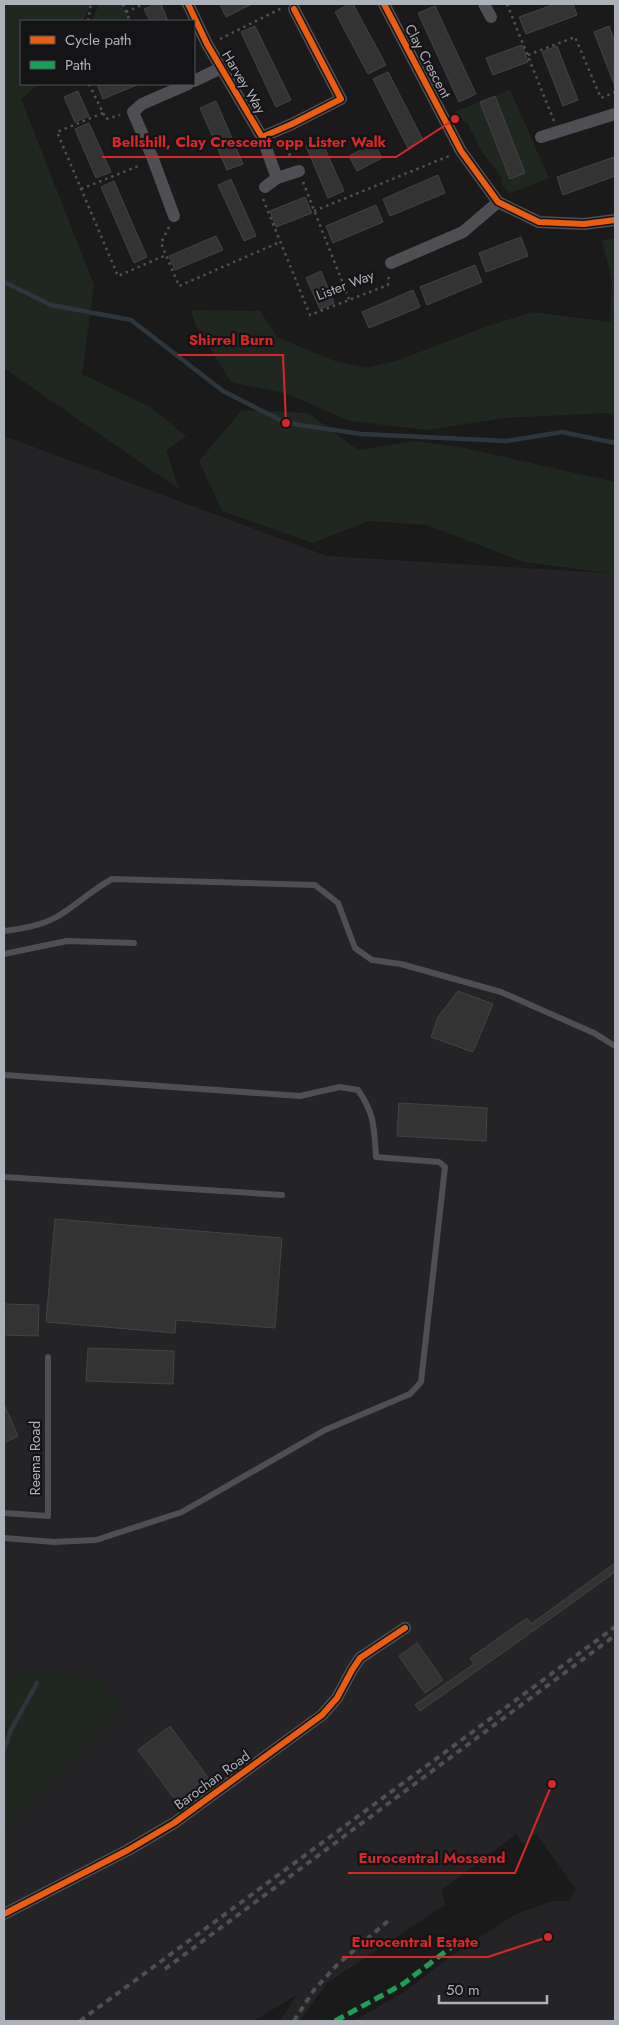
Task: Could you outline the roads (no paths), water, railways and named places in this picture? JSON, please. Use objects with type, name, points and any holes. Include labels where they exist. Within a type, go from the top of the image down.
[{"type":"street","name":"Harvey Way","points":[[188,4],[207,44],[262,137]]},
{"type":"street","name":"Clay Crescent","points":[[386,4],[461,151],[498,202],[539,222],[584,224],[615,220]]},
{"type":"street","points":[[484,4],[490,17]]},
{"type":"street","points":[[277,178],[262,137],[277,132],[341,99],[292,6]]},
{"type":"street","points":[[195,81],[221,68]]},
{"type":"street","points":[[174,216],[133,112],[142,104],[186,85]]},
{"type":"street","points":[[541,137],[615,114]]},
{"type":"street","points":[[265,187],[277,178],[299,171]]},
{"type":"street","points":[[391,263],[463,232],[498,202]]},
{"type":"street","name":"Barochan Road","points":[[4,1914],[128,1850],[174,1823],[322,1715],[337,1698],[360,1658],[405,1628]]},
{"type":"lane","points":[[4,931],[21,929],[59,916],[97,887],[112,879],[315,885],[338,903],[355,948],[372,960],[401,964],[501,992],[594,1033],[615,1046]]},
{"type":"lane","points":[[4,954],[67,941],[134,943]]},
{"type":"lane","points":[[4,1075],[300,1096],[340,1087],[358,1090],[369,1106],[373,1120],[376,1157],[440,1162],[445,1167],[421,1382],[410,1394],[325,1430],[182,1512],[96,1540],[54,1542],[4,1538]]},
{"type":"lane","points":[[4,1177],[282,1195]]},
{"type":"lane","name":"Reema Road","points":[[4,1513],[48,1516],[48,1357]]},
{"type":"waterway","points":[[4,282],[51,305],[131,320],[223,391],[286,423],[361,434],[507,441],[562,432],[615,443]]},
{"type":"waterway","points":[[4,1749],[11,1730],[37,1683]]},
{"type":"railway","points":[[80,2021],[615,1627]]},
{"type":"railway","points":[[165,1969],[613,1637]]},
{"type":"railway","points":[[294,2021],[314,1990],[337,1965],[388,1921]]},
{"type":"place","name":"Bellshill, Clay Crescent opp Lister Walk","points":[[455,119]]},
{"type":"place","name":"Shirrel Burn","points":[[286,423]]},
{"type":"place","name":"Eurocentral Mossend","points":[[552,1784]]},
{"type":"place","name":"Eurocentral Estate","points":[[548,1937]]}]
